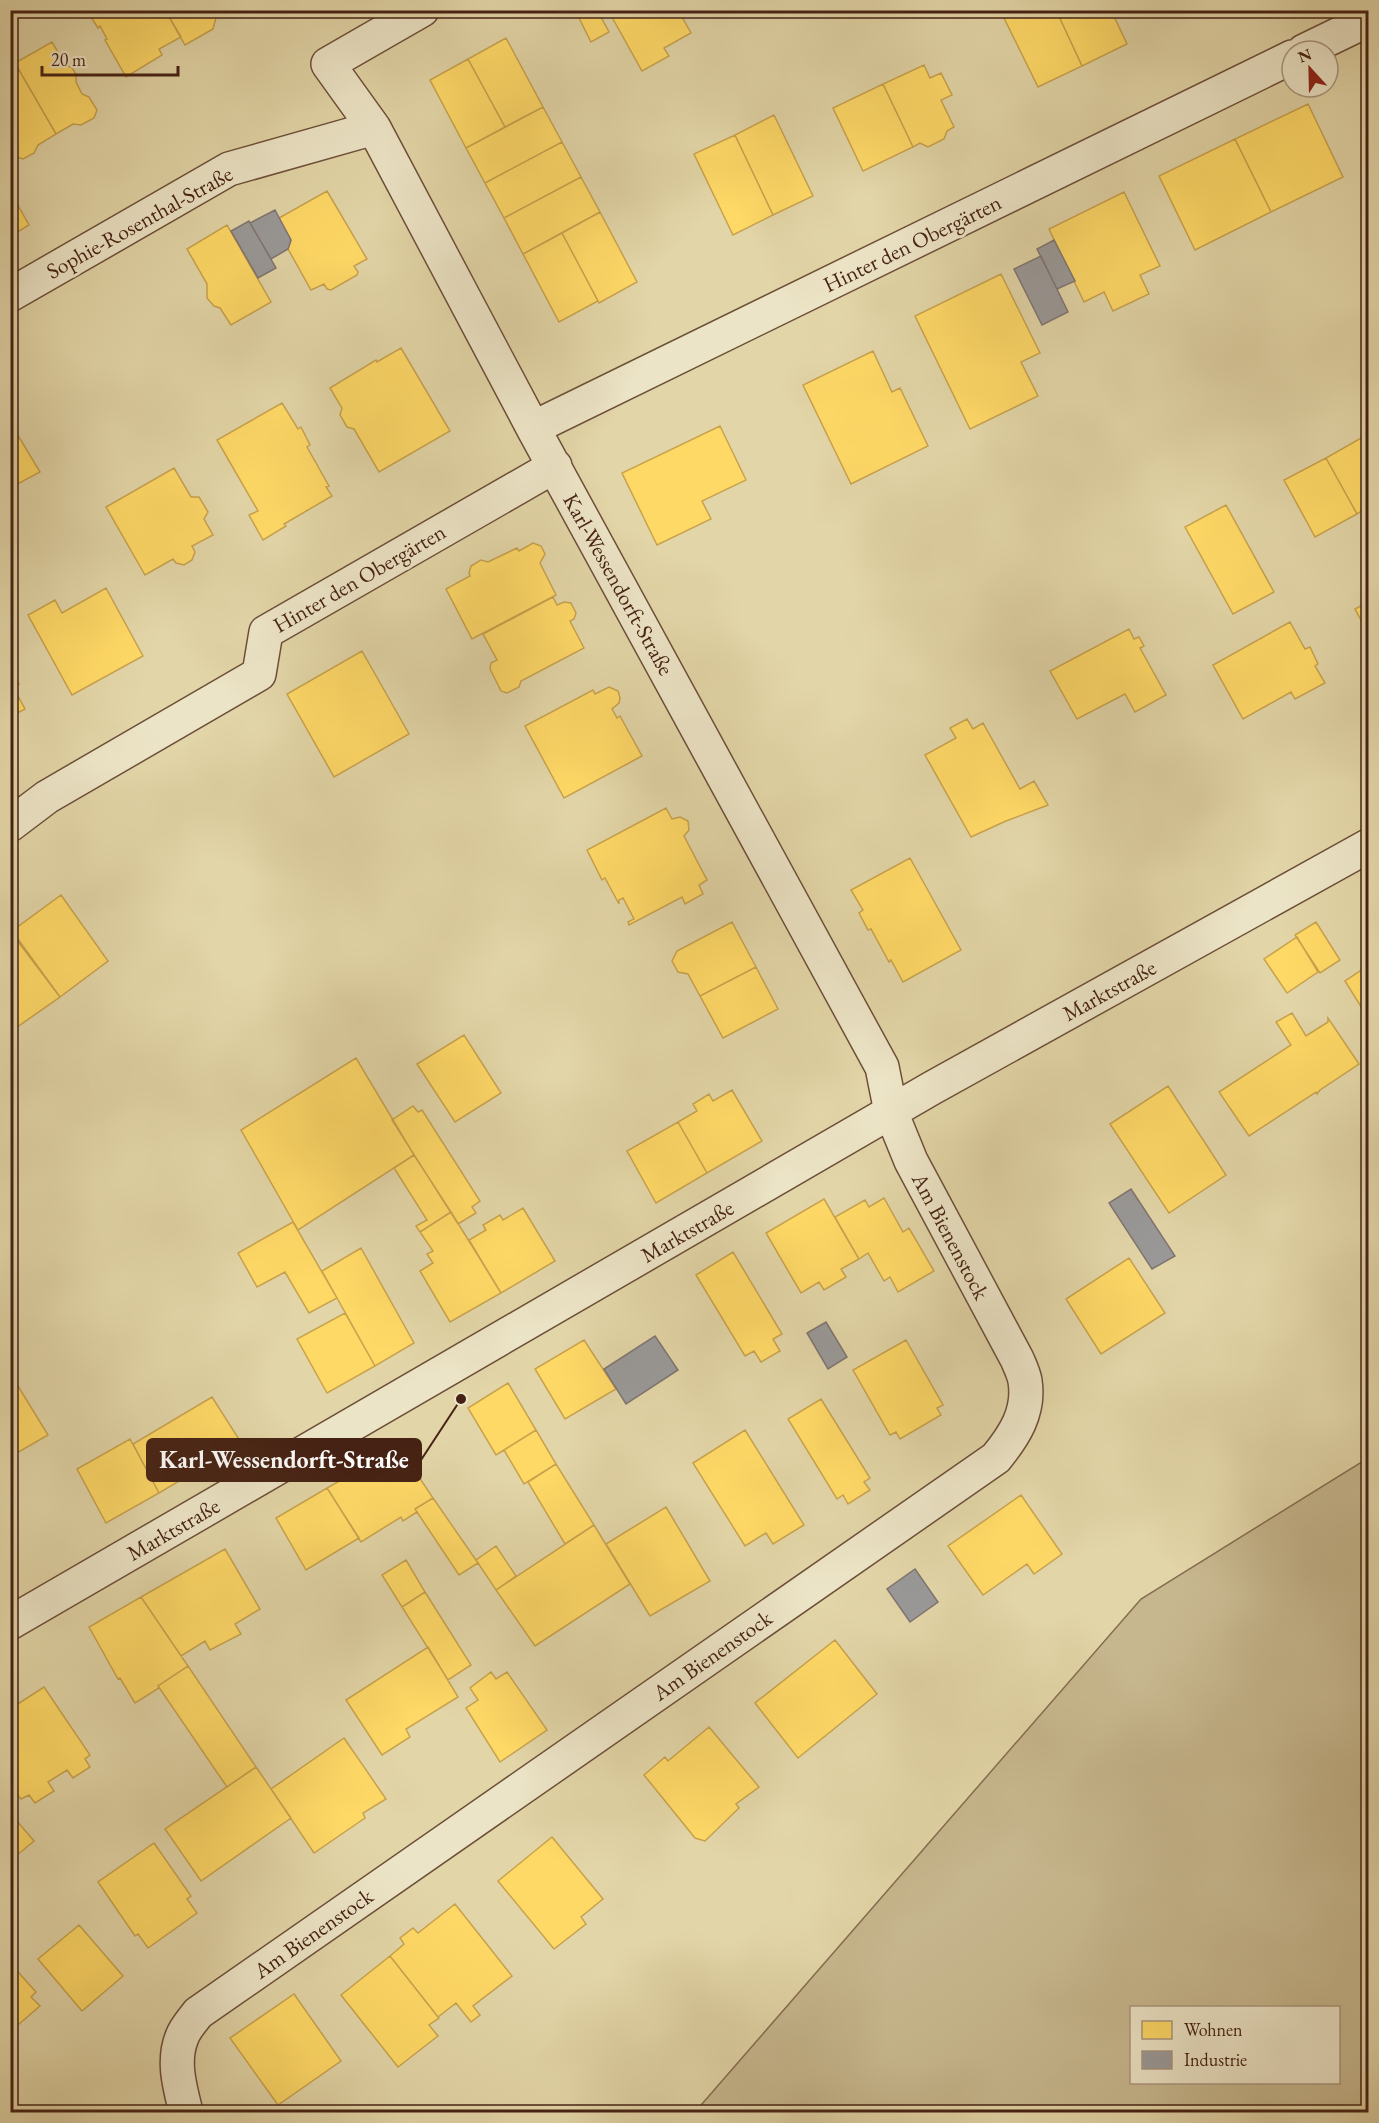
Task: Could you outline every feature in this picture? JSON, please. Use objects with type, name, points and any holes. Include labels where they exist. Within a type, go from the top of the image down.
[{"type":"street","name":"Karl-Wessendorft-Straße","points":[[422,10],[328,64],[374,128],[533,428],[882,1067],[891,1112]]},
{"type":"street","points":[[1329,39],[1368,20]]},
{"type":"street","name":"Hinter den Obergärten","points":[[533,428],[1280,63]]},
{"type":"street","name":"Sophie-Rosenthal-Straße","points":[[10,295],[229,169],[374,128]]},
{"type":"street","name":"Hinter den Obergärten","points":[[10,825],[46,797],[259,674],[266,632],[555,466]]},
{"type":"street","name":"Marktstraße","points":[[10,1623],[891,1112],[1368,846]]},
{"type":"street","name":"Am Bienenstock","points":[[186,2112],[177,2076],[178,2050],[182,2034],[198,2013],[996,1458],[1014,1437],[1024,1411],[1025,1382],[1017,1359],[911,1161],[891,1112]]},
{"type":"shaded area","points":[[1368,1458],[1368,2112],[695,2112],[1141,1599]]},
{"type":"building: Wohnen","points":[[95,10],[165,10],[181,37],[159,49],[162,55],[126,77],[105,40],[107,39],[100,26],[98,28],[89,14]]},
{"type":"building: Wohnen","points":[[165,10],[214,10],[217,14],[213,29],[185,45]]},
{"type":"building: Wohnen","points":[[575,10],[597,10],[609,32],[591,42]]},
{"type":"building: Wohnen","points":[[608,10],[678,10],[691,33],[664,48],[669,56],[642,71]]},
{"type":"building: Wohnen","points":[[1019,10],[1056,10],[1082,66],[1038,87],[1004,18]]},
{"type":"building: Wohnen","points":[[1056,10],[1111,10],[1127,44],[1082,66]]},
{"type":"building: Wohnen","points":[[506,38],[543,107],[505,127],[468,59]]},
{"type":"building: Wohnen","points":[[52,42],[65,64],[76,74],[76,82],[82,94],[89,97],[97,110],[94,118],[81,125],[73,124],[56,134],[15,63]]},
{"type":"building: Wohnen","points":[[468,59],[505,127],[466,148],[430,80]]},
{"type":"building: Wohnen","points":[[15,63],[56,134],[38,145],[34,153],[23,159],[13,156],[10,152],[10,66]]},
{"type":"building: Wohnen","points":[[924,65],[930,78],[941,73],[952,95],[941,100],[954,127],[947,131],[944,139],[928,147],[920,143],[913,147],[883,84]]},
{"type":"building: Wohnen","points":[[883,84],[913,147],[863,171],[833,108]]},
{"type":"building: Wohnen","points":[[1308,104],[1343,177],[1271,212],[1235,139]]},
{"type":"building: Wohnen","points":[[543,107],[562,142],[485,183],[466,148]]},
{"type":"building: Wohnen","points":[[774,115],[813,196],[773,215],[735,135]]},
{"type":"building: Wohnen","points":[[735,135],[773,215],[733,235],[694,154]]},
{"type":"building: Wohnen","points":[[1235,139],[1271,212],[1195,250],[1159,176]]},
{"type":"building: Wohnen","points":[[562,142],[581,177],[504,218],[485,183]]},
{"type":"building: Wohnen","points":[[581,177],[600,212],[523,254],[504,218]]},
{"type":"building: Wohnen","points":[[327,191],[367,259],[354,266],[358,272],[357,275],[331,290],[327,289],[324,284],[311,290],[288,249],[291,240],[279,218]]},
{"type":"building: Wohnen","points":[[1124,192],[1160,266],[1140,275],[1149,294],[1113,311],[1104,292],[1084,302],[1049,229]]},
{"type":"building: Wohnen","points":[[10,194],[29,225],[11,236]]},
{"type":"building: Wohnen","points":[[600,212],[637,282],[599,303],[562,233]]},
{"type":"building: Wohnen","points":[[227,225],[271,302],[231,325],[220,308],[214,306],[207,298],[207,284],[187,249]]},
{"type":"building: Wohnen","points":[[562,233],[598,301],[559,322],[523,254]]},
{"type":"building: Wohnen","points":[[1001,274],[1040,353],[1021,362],[1038,396],[970,429],[915,316]]},
{"type":"building: Wohnen","points":[[401,348],[450,431],[379,472],[354,429],[347,427],[340,415],[342,408],[330,388],[376,360],[377,362]]},
{"type":"building: Wohnen","points":[[873,351],[892,392],[900,388],[928,446],[851,484],[803,385]]},
{"type":"building: Wohnen","points":[[282,403],[298,429],[301,427],[310,445],[307,447],[329,486],[326,487],[332,496],[284,524],[286,526],[263,540],[249,515],[258,511],[217,440]]},
{"type":"building: Wohnen","points":[[10,422],[40,472],[10,488]]},
{"type":"building: Wohnen","points":[[720,426],[746,480],[702,501],[711,519],[657,545],[622,473]]},
{"type":"building: Wohnen","points":[[1368,434],[1368,507],[1357,514],[1326,458]]},
{"type":"building: Wohnen","points":[[1326,458],[1357,514],[1315,537],[1284,480]]},
{"type":"building: Wohnen","points":[[174,468],[191,497],[199,497],[208,512],[204,519],[213,535],[192,546],[195,552],[192,560],[184,565],[176,563],[173,559],[145,575],[106,507]]},
{"type":"building: Wohnen","points":[[1226,505],[1274,592],[1233,614],[1185,527]]},
{"type":"building: Wohnen","points":[[533,543],[541,546],[545,554],[540,563],[556,595],[472,639],[446,589],[470,576],[471,566],[481,560],[488,562],[517,548],[519,551]]},
{"type":"building: Wohnen","points":[[106,588],[143,656],[72,695],[28,615],[55,600],[62,613]]},
{"type":"building: Wohnen","points":[[553,597],[557,605],[564,602],[571,603],[576,613],[574,619],[570,621],[584,648],[521,681],[519,687],[507,693],[501,691],[490,669],[491,663],[497,660],[483,634]]},
{"type":"building: Wohnen","points":[[1368,602],[1368,633],[1355,609]]},
{"type":"building: Wohnen","points":[[1290,622],[1305,649],[1310,647],[1318,664],[1315,666],[1325,683],[1295,699],[1291,692],[1243,719],[1213,665]]},
{"type":"building: Wohnen","points":[[1129,629],[1134,639],[1139,637],[1144,646],[1140,648],[1166,695],[1135,712],[1125,694],[1077,719],[1050,671]]},
{"type":"building: Wohnen","points":[[362,651],[409,734],[334,777],[287,694]]},
{"type":"building: Wohnen","points":[[10,670],[19,684],[13,687],[25,709],[10,717]]},
{"type":"building: Wohnen","points":[[609,687],[618,691],[620,698],[619,703],[612,709],[617,718],[620,716],[642,756],[564,798],[525,726],[593,690],[595,694]]},
{"type":"building: Wohnen","points":[[967,719],[973,729],[983,723],[1020,789],[1034,781],[1048,805],[971,837],[925,755],[956,738],[950,728]]},
{"type":"building: Wohnen","points":[[666,808],[672,819],[680,817],[688,821],[689,830],[684,836],[707,880],[699,885],[703,894],[685,904],[682,897],[629,925],[628,922],[634,919],[623,898],[619,900],[619,904],[605,878],[602,880],[587,850]]},
{"type":"building: Wohnen","points":[[910,858],[961,950],[903,982],[871,929],[868,930],[859,913],[863,910],[851,890]]},
{"type":"building: Wohnen","points":[[61,895],[108,961],[60,997],[12,931]]},
{"type":"building: Wohnen","points":[[732,922],[756,967],[700,996],[688,974],[678,972],[672,961],[677,951]]},
{"type":"building: Wohnen","points":[[1316,922],[1340,960],[1320,973],[1295,935]]},
{"type":"building: Wohnen","points":[[10,931],[60,997],[10,1032]]},
{"type":"building: Wohnen","points":[[1297,937],[1318,972],[1287,993],[1264,959]]},
{"type":"building: Wohnen","points":[[1368,961],[1368,1018],[1345,981],[1366,967],[1364,964]]},
{"type":"building: Wohnen","points":[[756,967],[778,1009],[723,1038],[700,996]]},
{"type":"building: Wohnen","points":[[1292,1013],[1306,1036],[1328,1022],[1328,1018],[1359,1064],[1317,1094],[1316,1092],[1249,1136],[1219,1092],[1291,1045],[1276,1022]]},
{"type":"building: Wohnen","points":[[464,1035],[501,1093],[455,1122],[417,1064]]},
{"type":"building: Wohnen","points":[[356,1058],[414,1155],[298,1230],[241,1130]]},
{"type":"building: Wohnen","points":[[1168,1086],[1226,1175],[1169,1213],[1110,1124]]},
{"type":"building: Wohnen","points":[[732,1090],[762,1141],[707,1173],[678,1122],[697,1111],[693,1104],[709,1094],[713,1101]]},
{"type":"building: Wohnen","points":[[413,1106],[418,1112],[422,1110],[480,1201],[472,1207],[476,1213],[458,1224],[392,1120]]},
{"type":"building: Wohnen","points":[[678,1122],[707,1173],[656,1203],[627,1151]]},
{"type":"building: Wohnen","points":[[414,1155],[451,1212],[420,1232],[416,1226],[427,1220],[394,1168]]},
{"type":"building: Wohnen","points":[[884,1198],[903,1232],[909,1228],[934,1271],[898,1292],[890,1277],[884,1281],[868,1253],[859,1259],[835,1217],[865,1200],[869,1207]]},
{"type":"building: Wohnen","points":[[824,1199],[859,1259],[841,1269],[846,1277],[824,1290],[819,1282],[801,1293],[766,1233]]},
{"type":"building: Wohnen","points":[[523,1208],[555,1261],[501,1293],[469,1240],[486,1230],[483,1225],[500,1215],[503,1220]]},
{"type":"building: Wohnen","points":[[451,1212],[501,1293],[450,1322],[420,1271],[433,1263],[427,1254],[433,1251],[420,1232]]},
{"type":"building: Wohnen","points":[[293,1222],[337,1298],[309,1313],[285,1272],[257,1287],[238,1253]]},
{"type":"building: Wohnen","points":[[361,1248],[414,1343],[375,1366],[322,1271]]},
{"type":"building: Wohnen","points":[[733,1252],[782,1334],[773,1339],[780,1351],[761,1362],[754,1351],[745,1356],[696,1275]]},
{"type":"building: Wohnen","points":[[1129,1258],[1165,1313],[1101,1354],[1066,1299]]},
{"type":"building: Wohnen","points":[[345,1313],[375,1366],[327,1393],[297,1339]]},
{"type":"building: Wohnen","points":[[584,1340],[616,1389],[565,1419],[535,1369]]},
{"type":"building: Wohnen","points":[[906,1340],[943,1405],[937,1408],[941,1415],[900,1439],[896,1432],[890,1435],[853,1370]]},
{"type":"building: Wohnen","points":[[10,1373],[48,1435],[10,1457]]},
{"type":"building: Wohnen","points":[[508,1383],[536,1430],[496,1455],[468,1408]]},
{"type":"building: Wohnen","points":[[212,1397],[242,1444],[159,1493],[133,1444]]},
{"type":"building: Wohnen","points":[[821,1399],[870,1478],[864,1482],[870,1490],[848,1504],[843,1495],[837,1499],[788,1419]]},
{"type":"building: Wohnen","points":[[536,1430],[556,1464],[524,1484],[504,1450]]},
{"type":"building: Wohnen","points":[[745,1430],[804,1525],[773,1544],[766,1533],[745,1546],[693,1463]]},
{"type":"building: Wohnen","points":[[130,1439],[159,1493],[106,1523],[77,1469]]},
{"type":"building: Wohnen","points":[[399,1447],[433,1498],[415,1509],[417,1512],[403,1521],[401,1517],[361,1542],[327,1488]]},
{"type":"building: Wohnen","points":[[556,1464],[594,1525],[565,1544],[528,1482]]},
{"type":"building: Wohnen","points":[[327,1488],[359,1538],[306,1570],[276,1518]]},
{"type":"building: Wohnen","points":[[1021,1495],[1062,1554],[1034,1574],[1027,1564],[983,1595],[948,1546]]},
{"type":"building: Wohnen","points":[[433,1498],[478,1563],[459,1575],[415,1509]]},
{"type":"building: Wohnen","points":[[666,1507],[710,1581],[650,1616],[606,1544]]},
{"type":"building: Wohnen","points":[[594,1525],[630,1584],[535,1646],[496,1590]]},
{"type":"building: Wohnen","points":[[496,1546],[516,1576],[496,1590],[476,1560]]},
{"type":"building: Wohnen","points":[[225,1549],[260,1609],[235,1624],[241,1634],[210,1650],[205,1641],[181,1656],[141,1597]]},
{"type":"building: Wohnen","points":[[406,1560],[425,1592],[402,1607],[382,1575]]},
{"type":"building: Wohnen","points":[[425,1592],[471,1665],[448,1680],[402,1607]]},
{"type":"building: Wohnen","points":[[141,1597],[188,1666],[135,1703],[120,1678],[118,1679],[89,1627]]},
{"type":"building: Wohnen","points":[[835,1640],[877,1694],[798,1758],[755,1703]]},
{"type":"building: Wohnen","points":[[428,1647],[458,1697],[406,1729],[410,1737],[382,1755],[346,1700]]},
{"type":"building: Wohnen","points":[[188,1666],[256,1767],[227,1787],[158,1686]]},
{"type":"building: Wohnen","points":[[491,1672],[496,1679],[507,1672],[547,1730],[500,1762],[466,1708],[478,1700],[470,1688]]},
{"type":"building: Wohnen","points":[[44,1687],[90,1755],[85,1759],[90,1767],[73,1778],[67,1770],[48,1782],[54,1791],[35,1803],[29,1795],[21,1799],[10,1786],[10,1709]]},
{"type":"building: Wohnen","points":[[709,1727],[759,1787],[736,1804],[739,1808],[705,1841],[695,1838],[644,1775],[665,1757],[668,1761]]},
{"type":"building: Wohnen","points":[[344,1738],[386,1799],[363,1813],[365,1818],[314,1853],[271,1789]]},
{"type":"building: Wohnen","points":[[256,1767],[291,1818],[201,1881],[165,1829]]},
{"type":"building: Wohnen","points":[[10,1813],[34,1841],[10,1861]]},
{"type":"building: Wohnen","points":[[552,1837],[603,1899],[581,1917],[586,1924],[554,1949],[498,1881]]},
{"type":"building: Wohnen","points":[[154,1843],[191,1896],[187,1899],[197,1913],[148,1948],[138,1934],[135,1936],[98,1882]]},
{"type":"building: Wohnen","points":[[455,1904],[512,1976],[473,2006],[480,2015],[471,2022],[456,2003],[438,2017],[390,1956],[404,1944],[400,1938],[413,1928],[418,1933]]},
{"type":"building: Wohnen","points":[[79,1925],[123,1976],[82,2011],[38,1959]]},
{"type":"building: Wohnen","points":[[390,1956],[439,2018],[429,2025],[438,2036],[398,2067],[341,1995]]},
{"type":"building: Wohnen","points":[[10,1963],[36,1992],[31,1997],[40,2006],[19,2024],[10,2015]]},
{"type":"building: Wohnen","points":[[294,1994],[341,2061],[278,2105],[230,2038]]},
{"type":"building: Industrie","points":[[275,210],[291,240],[288,249],[271,259],[250,223]]},
{"type":"building: Industrie","points":[[249,221],[276,268],[258,278],[231,231]]},
{"type":"building: Industrie","points":[[1054,240],[1075,281],[1057,289],[1037,249]]},
{"type":"building: Industrie","points":[[1041,256],[1068,312],[1042,325],[1014,269]]},
{"type":"building: Industrie","points":[[1131,1189],[1175,1256],[1152,1269],[1109,1203]]},
{"type":"building: Industrie","points":[[826,1322],[847,1357],[828,1369],[807,1333]]},
{"type":"building: Industrie","points":[[655,1336],[678,1370],[626,1404],[604,1369]]},
{"type":"building: Industrie","points":[[915,1569],[938,1602],[910,1622],[887,1589]]},
{"type":"place","name":"Karl-Wessendorft-Straße","points":[[461,1399]]}]
